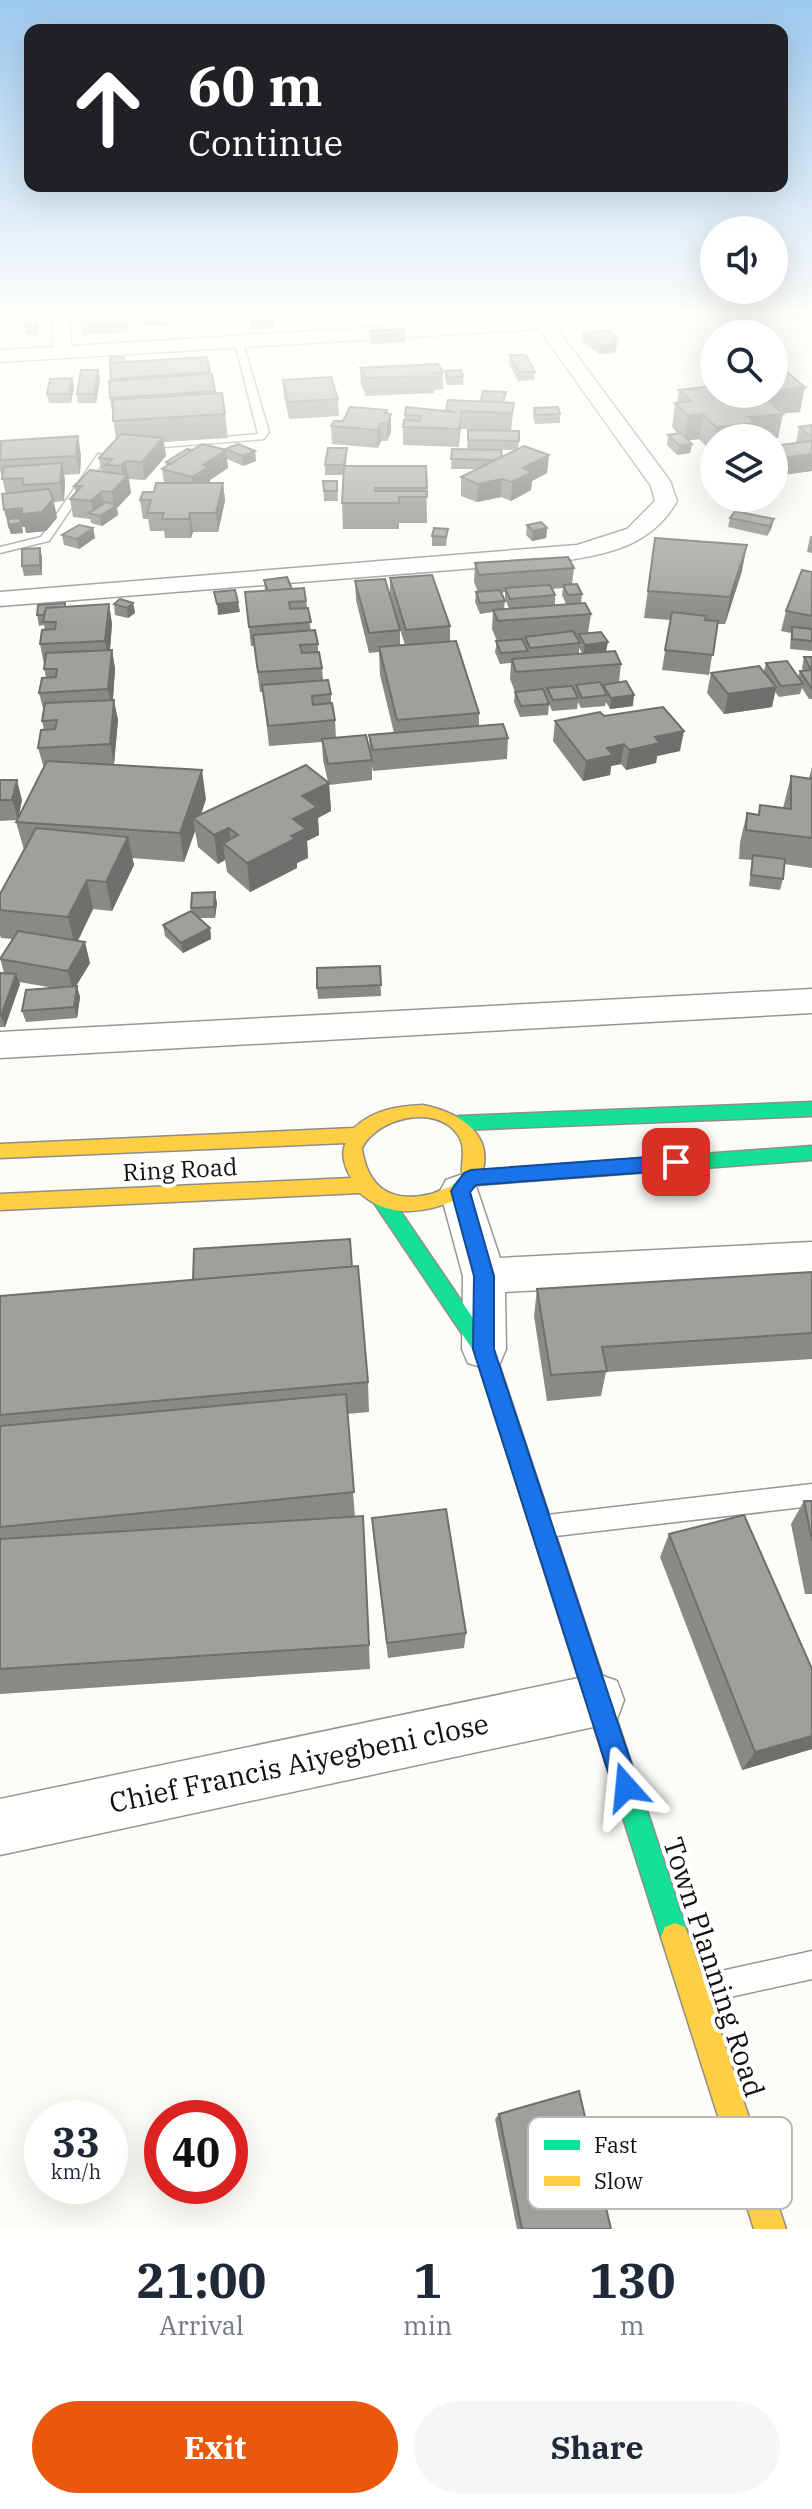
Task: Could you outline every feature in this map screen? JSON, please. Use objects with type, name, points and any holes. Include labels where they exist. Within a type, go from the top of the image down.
[{"type":"main road","points":[[466,1184],[477,1158],[472,1139],[459,1123],[434,1111],[405,1109],[377,1117],[358,1135],[352,1160],[362,1185],[381,1198],[408,1206],[436,1203],[466,1184],[812,1153]]},
{"type":"main road","points":[[459,1123],[812,1109]]},
{"type":"main road","name":"Ring Road","points":[[0,1151],[358,1135]]},
{"type":"main road","name":"Ring Road","points":[[0,1202],[362,1185]]},
{"type":"main road","name":"Town Planning Road","points":[[381,1198],[484,1349],[733,2117]]},
{"type":"main road","name":"Town Planning Road","points":[[763,2209],[770,2229]]},
{"type":"street","points":[[0,599],[562,554],[616,543],[636,534],[661,513],[666,501],[662,486],[612,418]]},
{"type":"street","points":[[0,1045],[812,1001]]},
{"type":"street","points":[[466,1184],[484,1276],[484,1349]]},
{"type":"street","points":[[484,1276],[812,1259]]},
{"type":"street","name":"Chief Francis Aiyegbeni close","points":[[0,1827],[598,1700]]},
{"type":"lane","points":[[154,446],[250,440],[261,437],[264,432],[260,418]]},
{"type":"lane","points":[[0,550],[45,539],[102,456]]},
{"type":"lane","points":[[544,1527],[812,1495]]},
{"type":"lane","points":[[692,1991],[812,1965]]},
{"type":"building","points":[[113,418],[161,418],[113,421]]},
{"type":"building","points":[[344,418],[389,418],[387,424],[381,423],[377,430],[331,426],[334,421],[343,421]]},
{"type":"building","points":[[421,418],[461,418],[459,429],[403,427],[404,420],[420,421]]},
{"type":"building","points":[[707,418],[750,418],[755,423],[713,424]]},
{"type":"building","points":[[812,425],[812,437],[799,427]]},
{"type":"building","points":[[468,430],[519,431],[519,441],[468,440]]},
{"type":"building","points":[[681,433],[692,444],[679,445],[668,435]]},
{"type":"building","points":[[121,434],[163,438],[142,462],[106,465],[112,459],[99,458]]},
{"type":"building","points":[[78,436],[76,456],[0,460],[1,441]]},
{"type":"building","points":[[812,441],[812,454],[788,457],[788,444]]},
{"type":"building","points":[[202,444],[226,450],[203,465],[208,467],[192,477],[162,469]]},
{"type":"building","points":[[238,444],[255,451],[242,456],[225,449]]},
{"type":"building","points":[[524,446],[549,455],[523,468],[532,472],[512,482],[502,479],[478,484],[461,477]]},
{"type":"building","points":[[328,448],[347,448],[344,465],[325,465]]},
{"type":"building","points":[[187,449],[192,450],[171,464],[166,462]]},
{"type":"building","points":[[452,449],[501,450],[502,457],[495,460],[451,459]]},
{"type":"building","points":[[62,463],[60,483],[23,485],[23,478],[2,479],[4,467]]},
{"type":"building","points":[[344,466],[426,466],[427,488],[375,488],[375,491],[427,491],[427,497],[399,497],[399,503],[342,503]]},
{"type":"building","points":[[90,470],[128,475],[112,492],[102,491],[91,501],[70,499],[82,486],[74,486]]},
{"type":"building","points":[[323,481],[337,481],[337,491],[324,491]]},
{"type":"building","points":[[156,483],[223,483],[216,513],[190,513],[189,519],[162,519],[164,513],[147,513],[151,500],[140,500],[143,492],[154,492]]},
{"type":"building","points":[[49,489],[53,499],[42,512],[22,514],[22,508],[4,510],[2,494]]},
{"type":"building","points":[[106,502],[117,505],[100,516],[89,513]]},
{"type":"building","points":[[734,512],[740,512],[774,519],[769,526],[730,518]]},
{"type":"building","points":[[20,518],[21,523],[9,525],[8,519]]},
{"type":"building","points":[[541,522],[547,528],[533,531],[527,525]]},
{"type":"building","points":[[79,525],[93,528],[77,539],[62,535]]},
{"type":"building","points":[[434,528],[448,529],[446,537],[432,536]]},
{"type":"building","points":[[655,538],[747,545],[730,597],[648,591]]},
{"type":"building","points":[[40,548],[40,565],[22,566],[22,549]]},
{"type":"building","points":[[568,557],[574,568],[479,575],[475,563]]},
{"type":"building","points":[[802,570],[812,572],[812,616],[786,611]]},
{"type":"building","points":[[432,575],[450,626],[406,630],[390,578]]},
{"type":"building","points":[[287,577],[292,589],[268,591],[264,580]]},
{"type":"building","points":[[385,579],[400,630],[369,633],[355,581]]},
{"type":"building","points":[[577,584],[582,594],[568,595],[563,585]]},
{"type":"building","points":[[550,585],[555,595],[510,599],[505,588]]},
{"type":"building","points":[[304,588],[306,601],[289,602],[290,609],[308,608],[311,622],[249,627],[245,592]]},
{"type":"building","points":[[235,590],[238,602],[217,604],[214,592]]},
{"type":"building","points":[[500,590],[505,601],[480,603],[476,592]]},
{"type":"building","points":[[120,599],[133,603],[127,608],[114,604]]},
{"type":"building","points":[[65,603],[65,607],[46,608],[44,615],[37,615],[38,605]]},
{"type":"building","points":[[585,603],[591,614],[498,621],[493,610]]},
{"type":"building","points":[[109,604],[105,641],[40,644],[42,630],[55,629],[56,622],[43,622],[46,608]]},
{"type":"building","points":[[672,612],[706,616],[705,620],[718,621],[713,655],[665,650]]},
{"type":"building","points":[[792,627],[812,629],[812,641],[792,639]]},
{"type":"building","points":[[315,630],[318,644],[300,645],[302,653],[319,652],[322,668],[258,672],[253,635]]},
{"type":"building","points":[[573,631],[580,643],[530,648],[525,637]]},
{"type":"building","points":[[601,632],[608,642],[585,645],[579,634]]},
{"type":"building","points":[[522,639],[528,651],[501,653],[496,641]]},
{"type":"building","points":[[456,641],[479,713],[397,720],[379,647]]},
{"type":"building","points":[[112,650],[108,689],[39,693],[42,678],[56,677],[57,669],[44,669],[46,653]]},
{"type":"building","points":[[615,651],[621,664],[516,672],[512,659]]},
{"type":"building","points":[[804,657],[812,657],[812,668],[810,668]]},
{"type":"building","points":[[787,661],[803,684],[781,686],[766,663]]},
{"type":"building","points":[[759,666],[776,687],[728,694],[711,673]]},
{"type":"building","points":[[812,670],[812,689],[800,671]]},
{"type":"building","points":[[328,680],[331,694],[312,696],[313,705],[332,703],[335,720],[268,726],[262,685]]},
{"type":"building","points":[[626,681],[634,695],[611,698],[603,685]]},
{"type":"building","points":[[600,682],[607,695],[582,698],[576,685]]},
{"type":"building","points":[[572,686],[578,698],[553,700],[547,688]]},
{"type":"building","points":[[543,689],[549,704],[521,706],[515,692]]},
{"type":"building","points":[[114,700],[110,744],[38,748],[41,730],[55,729],[57,720],[42,721],[45,703]]},
{"type":"building","points":[[663,707],[684,731],[655,737],[660,743],[629,750],[624,744],[607,748],[613,755],[586,761],[555,721],[600,712],[604,716]]},
{"type":"building","points":[[503,724],[508,738],[373,750],[369,735]]},
{"type":"building","points":[[366,735],[372,760],[328,764],[322,739]]},
{"type":"building","points":[[47,761],[202,770],[180,833],[16,822]]},
{"type":"building","points":[[306,765],[329,783],[302,796],[317,807],[293,819],[306,829],[291,836],[295,839],[247,863],[223,843],[238,835],[229,828],[214,835],[193,818]]},
{"type":"building","points":[[791,776],[812,779],[812,838],[746,830],[747,813],[759,815],[760,805],[791,809]]},
{"type":"building","points":[[0,780],[17,780],[12,800],[0,800]]},
{"type":"building","points":[[36,828],[128,837],[106,882],[87,880],[68,917],[0,910],[0,894]]},
{"type":"building","points":[[753,855],[785,859],[783,879],[751,875]]},
{"type":"building","points":[[215,892],[214,907],[191,908],[192,893]]},
{"type":"building","points":[[191,911],[210,928],[181,943],[163,925]]},
{"type":"building","points":[[18,931],[85,942],[68,971],[0,959]]},
{"type":"building","points":[[380,966],[381,985],[317,988],[317,968]]},
{"type":"building","points":[[0,973],[16,974],[1,1016],[0,1016]]},
{"type":"building","points":[[77,986],[74,1007],[22,1011],[26,990]]},
{"type":"building","points":[[350,1239],[352,1267],[193,1280],[194,1249]]},
{"type":"building","points":[[358,1266],[368,1382],[0,1415],[0,1296]]},
{"type":"building","points":[[812,1272],[812,1333],[602,1347],[607,1371],[551,1375],[537,1289]]},
{"type":"building","points":[[346,1394],[354,1492],[0,1527],[0,1426]]},
{"type":"building","points":[[804,1501],[812,1501],[812,1541]]},
{"type":"building","points":[[446,1509],[466,1633],[387,1643],[372,1518]]},
{"type":"building","points":[[744,1515],[812,1669],[812,1736],[755,1752],[669,1534]]},
{"type":"building","points":[[363,1516],[369,1645],[0,1669],[0,1539]]},
{"type":"building","points":[[579,2091],[585,2117],[528,2117],[528,2209],[606,2209],[611,2229],[522,2229],[499,2114]]},
{"type":"traffic: fast","points":[[459,1123],[812,1109]]},
{"type":"traffic: fast","points":[[455,1192],[471,1178],[812,1153]]},
{"type":"traffic: fast","points":[[381,1198],[484,1349],[675,1937]]},
{"type":"traffic: slow","points":[[455,1192],[417,1204],[397,1203],[374,1194],[355,1168],[352,1148],[361,1131],[378,1119],[400,1112],[423,1111],[446,1116],[463,1128],[473,1147],[471,1178]]},
{"type":"traffic: slow","points":[[0,1151],[358,1135]]},
{"type":"traffic: slow","points":[[0,1202],[362,1185]]},
{"type":"traffic: slow","points":[[675,1937],[734,2117]]},
{"type":"traffic: slow","points":[[763,2209],[770,2229]]},
{"type":"route","points":[[626,1787],[484,1349],[484,1276],[460,1191],[471,1178],[676,1162]]}]
